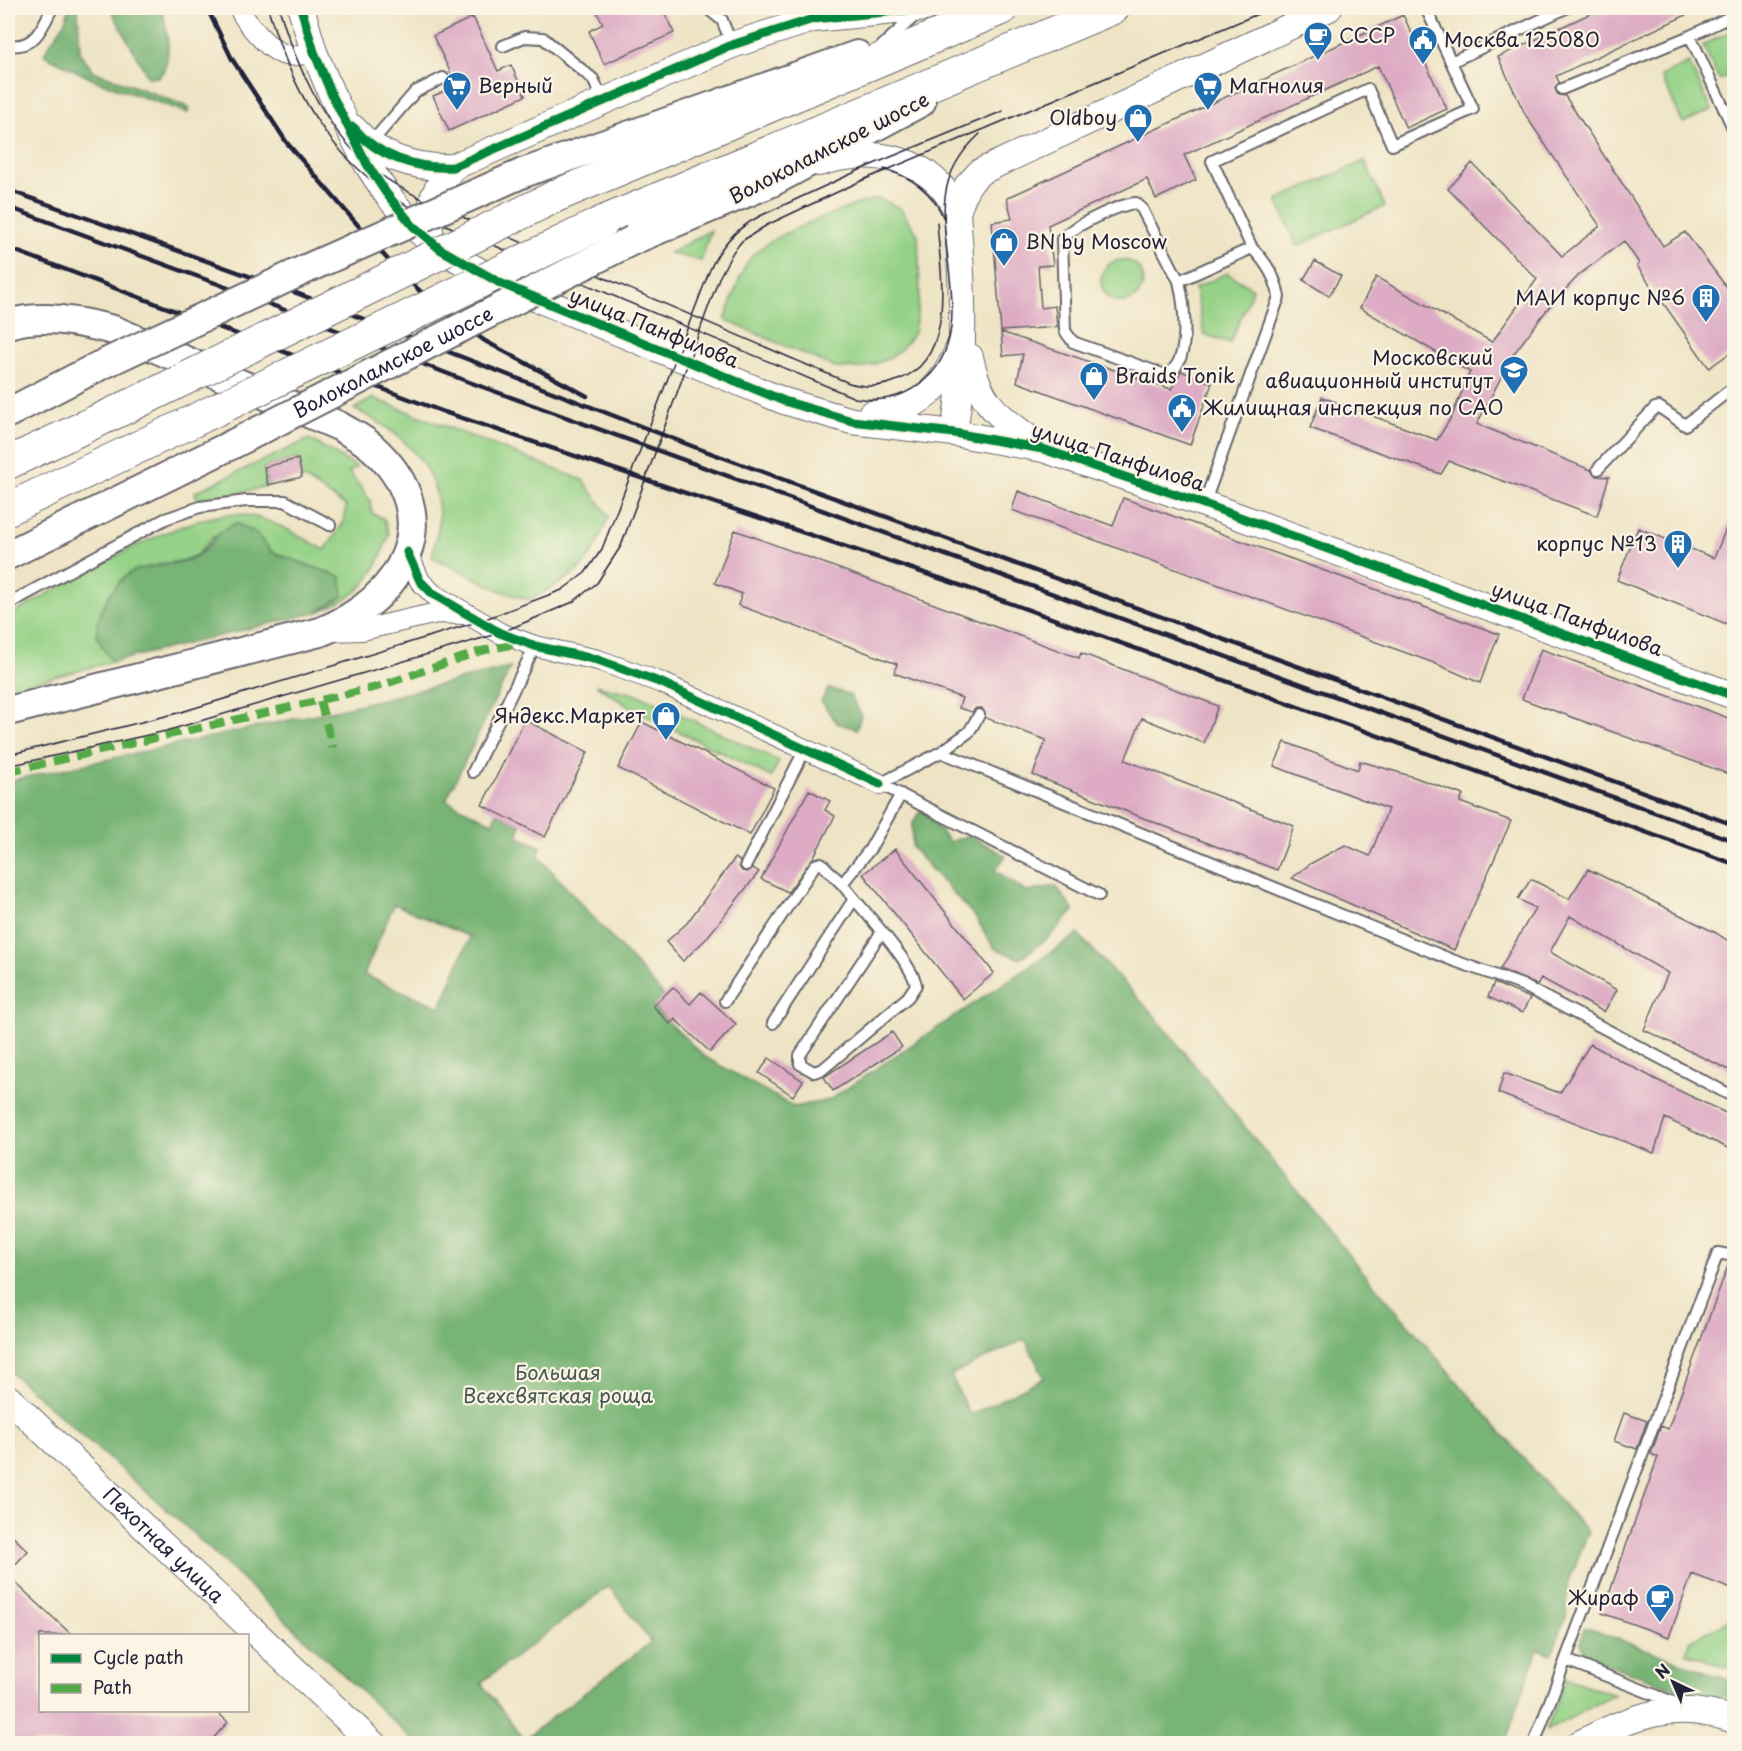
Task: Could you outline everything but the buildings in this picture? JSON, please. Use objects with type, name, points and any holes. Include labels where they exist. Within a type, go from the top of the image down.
[{"type":"main road","points":[[8,463],[148,397],[558,195],[1003,8]]},
{"type":"main road","name":"Волоколамское шоссе","points":[[8,509],[603,222],[1113,8]]},
{"type":"main road","points":[[8,413],[97,367],[308,268],[523,173],[884,45],[952,29]]},
{"type":"main road","name":"Волоколамское шоссе","points":[[8,555],[231,445],[633,240],[772,182],[1036,39]]},
{"type":"main road","points":[[8,324],[44,319],[76,321],[113,330],[339,426],[373,447],[393,470],[405,492],[412,515],[407,552],[398,573],[370,604],[345,622],[320,632],[8,711]]},
{"type":"street","points":[[239,8],[258,35],[284,55],[298,56],[314,52]]},
{"type":"street","name":"улица Панфилова","points":[[301,8],[314,52],[343,116],[386,193],[413,226],[447,254],[545,303],[784,401],[852,421],[954,433],[1043,449],[1204,504],[1734,696]]},
{"type":"street","points":[[343,116],[371,143],[407,163],[436,168],[453,166],[732,45],[813,19],[924,8]]},
{"type":"street","points":[[957,212],[966,186],[980,172],[1329,8]]},
{"type":"street","points":[[772,182],[822,162],[855,154],[890,157],[915,165],[939,182],[951,197],[957,212],[964,333],[962,382],[954,433]]},
{"type":"street","points":[[447,254],[430,230],[430,203],[442,180],[453,166]]},
{"type":"street","points":[[833,414],[885,414],[912,406],[939,385],[956,354],[964,333]]},
{"type":"street","points":[[964,333],[981,395],[999,415],[1043,449]]},
{"type":"street","points":[[407,552],[420,581],[433,594],[500,633],[535,645],[598,660],[662,683],[880,784]]},
{"type":"street","points":[[320,632],[362,630],[437,614],[466,615]]},
{"type":"street","name":"Пехотная улица","points":[[8,1398],[373,1743]]},
{"type":"street","points":[[1579,1743],[1624,1722],[1664,1711],[1689,1709],[1734,1720]]},
{"type":"lane","points":[[8,45],[20,46],[37,37],[52,8]]},
{"type":"lane","points":[[707,8],[722,20],[732,45]]},
{"type":"lane","points":[[884,45],[924,8]]},
{"type":"lane","points":[[1204,504],[1279,297],[1277,285],[1266,262],[1252,248],[1212,161],[1368,89],[1392,145],[1473,109],[1426,8]]},
{"type":"lane","points":[[1451,62],[1566,8]]},
{"type":"lane","points":[[1562,89],[1690,36],[1734,15]]},
{"type":"lane","points":[[1690,36],[1734,130]]},
{"type":"lane","points":[[503,46],[524,37],[543,38],[593,79],[603,101]]},
{"type":"lane","points":[[371,143],[415,92],[442,78]]},
{"type":"lane","points":[[1136,203],[1142,209],[1179,281],[1185,343],[1172,372],[1165,375],[1067,338],[1062,239],[1068,232],[1136,203]]},
{"type":"lane","points":[[1179,281],[1252,248]]},
{"type":"lane","points":[[1598,469],[1655,408],[1659,407],[1685,425],[1734,387]]},
{"type":"lane","points":[[8,604],[165,519],[200,507],[246,501],[285,501],[330,525]]},
{"type":"lane","points":[[473,772],[535,645]]},
{"type":"lane","points":[[880,784],[941,752],[969,732],[979,715]]},
{"type":"lane","points":[[746,865],[805,749]]},
{"type":"lane","points":[[941,752],[1452,960],[1522,985],[1734,1097]]},
{"type":"lane","points":[[880,784],[1099,895]]},
{"type":"lane","points":[[842,884],[870,849],[901,794]]},
{"type":"lane","points":[[725,1001],[815,865],[821,863],[826,865],[854,898],[881,933],[914,976],[916,985],[913,991],[822,1069],[810,1071],[800,1064],[800,1055],[881,933]]},
{"type":"lane","points":[[773,1023],[854,898]]},
{"type":"lane","points":[[1534,1743],[1718,1253],[1734,1256]]},
{"type":"lane","points":[[1566,1660],[1689,1709]]},
{"type":"green space","points":[[78,8],[80,53],[93,71],[189,107],[188,113],[94,80],[44,55],[64,23],[68,11]]},
{"type":"green space","points":[[110,8],[162,8],[168,53],[164,70],[159,77],[148,77]]},
{"type":"green space","points":[[1734,30],[1734,73],[1719,80],[1703,45]]},
{"type":"green space","points":[[1689,63],[1712,110],[1683,123],[1661,76]]},
{"type":"green space","points":[[1365,161],[1385,206],[1297,246],[1277,200]]},
{"type":"green space","points":[[878,198],[900,208],[918,235],[920,294],[914,333],[902,348],[888,359],[864,368],[836,368],[725,320],[742,273],[758,250],[790,231]]},
{"type":"green space","points":[[711,230],[701,261],[670,253]]},
{"type":"green space","points":[[1122,260],[1137,266],[1143,281],[1137,296],[1122,302],[1107,296],[1101,281],[1107,266]]},
{"type":"green space","points":[[1227,273],[1253,289],[1230,343],[1204,334],[1195,288]]},
{"type":"green space","points":[[373,398],[583,480],[609,516],[588,559],[571,576],[529,600],[501,591],[432,557],[439,520],[432,482],[414,452],[401,439],[386,427],[354,409]]},
{"type":"green space","points":[[309,439],[357,467],[349,472],[370,500],[372,513],[384,519],[389,534],[372,574],[356,592],[318,612],[343,596],[341,577],[272,552],[255,532],[213,537],[198,554],[183,561],[158,564],[102,609],[97,624],[97,637],[112,662],[8,689],[8,616],[125,551],[160,535],[222,515],[246,515],[277,525],[325,550],[344,522],[346,506],[302,477],[298,459],[264,467],[268,485],[250,491],[197,499],[195,492]]},
{"type":"green space","points":[[236,523],[255,532],[272,552],[341,577],[343,596],[318,612],[112,662],[99,641],[97,626],[108,597],[121,580],[136,570],[191,559],[203,551],[219,533]]},
{"type":"green space","name":"Большая Всехсвятская роща","points":[[511,667],[446,800],[492,823],[497,813],[521,825],[517,836],[541,847],[538,856],[664,996],[653,1007],[705,1057],[794,1107],[829,1100],[1078,934],[1154,1015],[1351,1258],[1588,1533],[1568,1584],[1566,1617],[1552,1654],[1538,1649],[1505,1743],[416,1743],[184,1525],[8,1370],[8,781],[358,705]],"holes":[[[394,904],[470,937],[440,1007],[364,975]],[[1025,1339],[1044,1378],[970,1415],[951,1375]],[[609,1586],[651,1642],[524,1739],[481,1683]]]},
{"type":"green space","points":[[596,685],[642,696],[779,761],[771,777],[633,709]]},
{"type":"green space","points":[[829,688],[850,695],[861,715],[857,729],[837,723],[821,701]]},
{"type":"green space","points":[[922,808],[949,842],[969,835],[1006,856],[995,870],[1026,892],[1056,886],[1074,911],[1050,936],[1020,959],[994,948],[976,918],[912,848],[912,825]]},
{"type":"green space","points":[[1733,1618],[1734,1650],[1727,1668],[1686,1652],[1690,1641]]},
{"type":"green space","points":[[1585,1627],[1734,1682],[1734,1710],[1587,1657],[1580,1643]]},
{"type":"green space","points":[[1566,1678],[1614,1695],[1546,1731]]},
{"type":"tram line","points":[[268,8],[292,74],[307,104],[325,131],[346,156],[397,200],[429,218],[855,398],[872,400],[889,398],[912,389],[937,366],[947,345],[952,321],[952,296],[944,220],[945,197],[956,162],[980,134]]},
{"type":"tram line","points":[[279,8],[302,71],[324,112],[351,148],[374,170],[389,180],[430,203],[849,383],[868,386],[898,380],[917,369],[930,353],[941,311],[941,264],[937,222]]},
{"type":"tram line","points":[[8,766],[166,731],[500,633],[573,602],[597,583],[621,546],[719,278],[733,252],[742,241],[767,225],[863,180],[1272,8]]},
{"type":"tram line","points":[[8,755],[178,713],[480,621],[562,590],[585,573],[602,549],[709,272],[729,239],[760,216],[864,168],[1003,111]]},
{"type":"tram line","points":[[884,169],[903,176],[920,187],[934,201],[944,219]]},
{"type":"railway","points":[[207,8],[232,59],[287,143],[395,268],[433,303],[485,341],[587,396]]},
{"type":"railway","points":[[8,190],[299,294],[697,448],[1734,825]]},
{"type":"railway","points":[[8,207],[218,284],[469,382],[1734,841]]},
{"type":"railway","points":[[8,248],[444,412],[948,581],[1734,864]]},
{"type":"marked path","points":[[8,772],[377,687],[481,651],[521,643]]},
{"type":"marked path","points":[[320,701],[333,748]]},
{"type":"cycle path","points":[[301,8],[314,52],[332,95],[367,164],[386,193],[413,226],[440,249],[502,284],[784,401],[852,421],[954,433],[1043,449],[1204,504],[1734,696]]},
{"type":"cycle path","points":[[353,127],[374,146],[398,159],[425,166],[453,167],[732,45],[813,19],[925,8]]},
{"type":"cycle path","points":[[407,552],[420,581],[433,594],[500,633],[535,646],[598,660],[662,683],[880,784]]},
{"type":"place","name":"СССР","points":[[1318,62]]},
{"type":"place","name":"Москва 125080","points":[[1423,66]]},
{"type":"place","name":"Верный","points":[[457,112]]},
{"type":"place","name":"Магнолия","points":[[1208,112]]},
{"type":"place","name":"Oldboy","points":[[1138,144]]},
{"type":"place","name":"BN by Moscow","points":[[1004,268]]},
{"type":"place","name":"МАИ корпус №6","points":[[1706,324]]},
{"type":"place","name":"Московский авиационный институт","points":[[1514,396]]},
{"type":"place","name":"Braids Tonik","points":[[1094,402]]},
{"type":"place","name":"Жилищная инспекция по САО","points":[[1182,434]]},
{"type":"place","name":"корпус №13","points":[[1678,570]]},
{"type":"place","name":"Яндекс.Маркет","points":[[666,742]]},
{"type":"place","name":"Жираф","points":[[1660,1624]]}]
